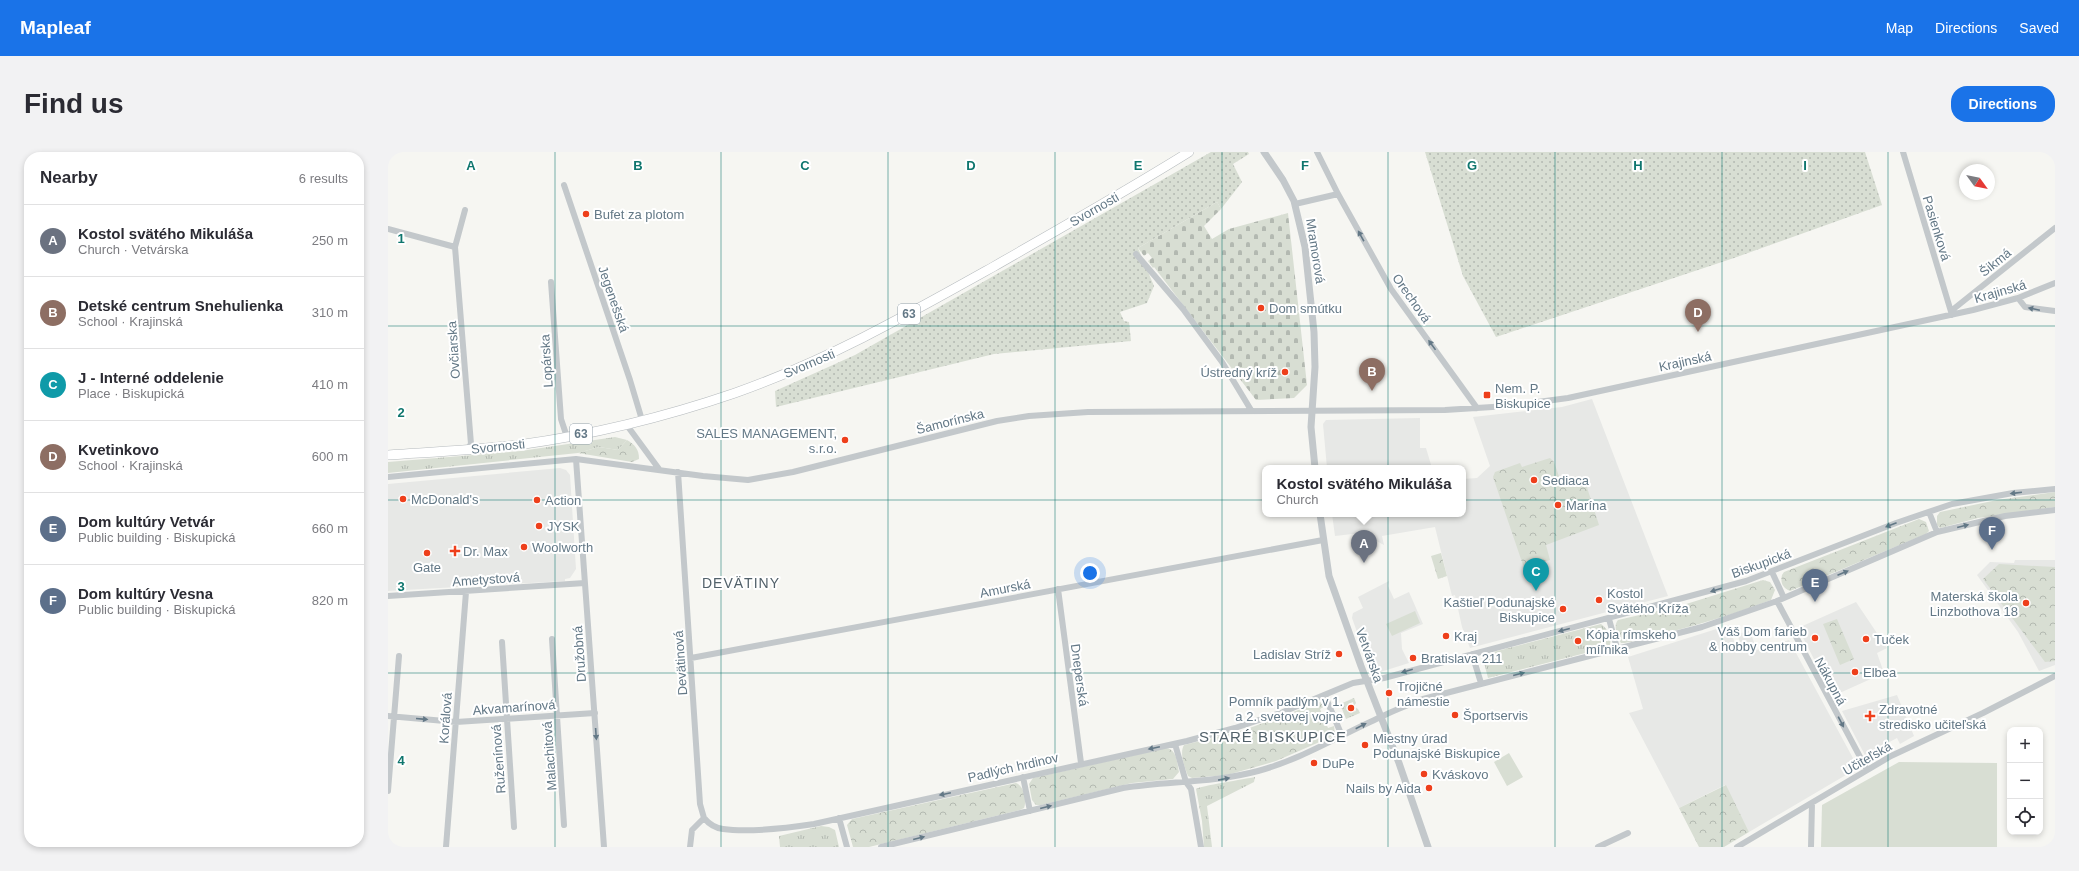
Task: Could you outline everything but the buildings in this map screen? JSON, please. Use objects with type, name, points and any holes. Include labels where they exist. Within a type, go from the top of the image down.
[{"type":"main road","name":"Svornosti","points":[[388,455],[467,450],[567,437],[642,420],[734,393],[799,368],[852,344],[1032,244],[1188,152]]},
{"type":"street","name":"Mramorová","points":[[1264,152],[1283,180],[1295,204],[1305,247],[1312,310],[1315,367],[1312,411]]},
{"type":"street","name":"Orechová","points":[[1317,152],[1338,194],[1389,285],[1477,408]]},
{"type":"street","name":"Pasienková","points":[[1903,152],[1952,313]]},
{"type":"street","name":"Jegenešská","points":[[564,185],[628,373],[642,420]]},
{"type":"street","points":[[1295,204],[1338,194]]},
{"type":"street","name":"Ovčiarska","points":[[465,210],[456,247],[471,444],[467,450]]},
{"type":"street","name":"Šikmá","points":[[1952,313],[2055,228]]},
{"type":"street","points":[[388,229],[456,247]]},
{"type":"street","points":[[1136,254],[1183,309],[1222,362],[1251,410]]},
{"type":"street","name":"Lopárska","points":[[552,282],[561,419],[567,437]]},
{"type":"street","name":"Krajinská","points":[[1312,411],[1477,408],[1508,406],[1568,398],[2018,298],[2055,283]]},
{"type":"street","points":[[2018,298],[2025,307],[2055,312]]},
{"type":"street","name":"Šamorínska","points":[[388,477],[576,458],[743,481],[765,478],[997,421],[1029,416],[1088,412],[1251,410],[1312,411]]},
{"type":"street","points":[[1312,411],[1315,465]]},
{"type":"street","points":[[626,424],[659,469]]},
{"type":"street","name":"Družobná","points":[[576,458],[604,847]]},
{"type":"street","name":"Devätinová","points":[[678,472],[700,804],[704,818]]},
{"type":"street","name":"Biskupická","points":[[1472,654],[1701,594],[1772,572],[1929,512],[1968,501],[2055,489]]},
{"type":"street","points":[[881,847],[1123,788],[1157,783],[1220,780],[1259,771],[1296,758],[1380,717],[1423,700],[1481,683],[1702,627],[1777,601],[1937,532],[2005,516],[2055,510]]},
{"type":"street","points":[[1929,512],[1937,532]]},
{"type":"street","name":"Vetvárska","points":[[1320,517],[1329,576],[1380,717],[1399,763],[1428,847]]},
{"type":"street","name":"Amurská","points":[[691,658],[1323,540]]},
{"type":"street","points":[[1772,572],[1784,598]]},
{"type":"street","name":"Ametystová","points":[[388,596],[585,583]]},
{"type":"street","name":"Dneperská","points":[[1058,589],[1081,763]]},
{"type":"street","name":"Korálová","points":[[446,847],[466,592]]},
{"type":"street","name":"Nákupná","points":[[1777,601],[1867,770]]},
{"type":"street","points":[[1608,619],[1617,648]]},
{"type":"street","name":"Malachitová","points":[[552,639],[564,825]]},
{"type":"street","name":"Ruženínová","points":[[502,642],[514,827]]},
{"type":"street","points":[[1342,736],[1325,696],[1353,683],[1384,678],[1472,654],[1481,683]]},
{"type":"street","points":[[388,791],[391,716],[399,656]]},
{"type":"street","name":"Učiteľská","points":[[1737,847],[1897,753],[1983,713],[2055,676]]},
{"type":"street","name":"Padlých hrdinov","points":[[704,818],[710,824],[719,828],[737,829],[793,827],[839,818],[1081,763],[1175,744],[1235,728],[1325,696]]},
{"type":"street","name":"Akvamarínová","points":[[391,716],[456,722],[595,713]]},
{"type":"street","points":[[1175,744],[1186,782],[1191,789],[1201,847]]},
{"type":"street","points":[[1023,777],[1030,811]]},
{"type":"street","points":[[1811,847],[1812,803]]},
{"type":"street","points":[[690,847],[692,830],[704,818]]},
{"type":"street","points":[[839,818],[846,847]]},
{"type":"street","points":[[1598,847],[1628,833]]},
{"type":"shaded area","points":[[1592,399],[1668,596],[1470,648],[1462,627],[1455,595],[1452,596],[1435,527],[1382,536],[1384,545],[1361,533],[1335,536],[1332,517],[1466,517],[1466,479],[1477,478],[1490,466],[1473,417],[1562,407]]},
{"type":"shaded area","points":[[1420,418],[1420,448],[1426,448],[1431,465],[1327,465],[1323,424],[1326,420]]},
{"type":"shaded area","points":[[560,468],[566,470],[570,475],[576,569],[570,578],[565,579],[565,581],[388,591],[388,484]]},
{"type":"shaded area","name":"Materská škola Linzbothova 18","points":[[2015,560],[2055,560],[2055,665],[2039,671],[2018,632],[1977,575],[1990,562],[2014,563]]},
{"type":"shaded area","points":[[1389,581],[1388,586],[1394,599],[1409,592],[1423,624],[1401,633],[1402,649],[1409,663],[1374,674],[1371,671],[1352,618],[1353,613],[1363,608],[1358,597]]},
{"type":"shaded area","points":[[1856,602],[1887,648],[1877,653],[1884,673],[1833,696],[1798,628]]},
{"type":"shaded area","points":[[1729,625],[1735,644],[1740,642],[1737,634],[1749,631],[1749,629],[1757,650],[1789,640],[1854,760],[1851,772],[1749,832],[1725,785],[1679,808],[1629,713],[1643,709],[1628,657]]},
{"type":"shaded area","points":[[1897,695],[1914,736],[1900,744],[1897,738],[1880,747],[1883,753],[1868,761],[1842,711]]},
{"type":"green space","points":[[1211,152],[1248,152],[1249,154],[1233,164],[1242,182],[1221,209],[1217,202],[1138,248],[1154,286],[1147,303],[1120,312],[1124,321],[1129,322],[1131,341],[994,354],[776,407],[775,391],[855,355]]},
{"type":"green space","points":[[1425,152],[1865,152],[1882,205],[1734,258],[1496,337],[1463,276]]},
{"type":"green space","points":[[1217,202],[1221,209],[1204,226],[1212,239],[1229,229],[1288,213],[1307,385],[1294,398],[1256,400],[1154,267],[1153,268],[1148,261],[1152,258],[1148,253],[1144,256],[1138,248]]},
{"type":"green space","points":[[615,437],[627,440],[618,450],[599,447],[578,453],[388,473],[388,462],[521,451]]},
{"type":"green space","points":[[627,440],[634,446],[638,453],[639,459],[632,462],[578,453],[599,447],[618,450]]},
{"type":"green space","points":[[1550,458],[1554,462],[1562,485],[1584,478],[1599,525],[1546,545],[1550,560],[1524,568],[1493,477],[1495,472],[1520,463],[1522,467]]},
{"type":"green space","points":[[2055,492],[2055,507],[1978,518],[1940,528],[1937,525],[1937,516],[1940,512],[1997,500]]},
{"type":"green space","points":[[1919,519],[1926,522],[1929,531],[1926,534],[1790,591],[1783,585],[1781,578],[1784,572]]},
{"type":"green space","points":[[1441,553],[1447,576],[1438,579],[1431,556]]},
{"type":"green space","name":"Materská škola Linzbothova 18","points":[[1999,564],[2055,567],[2055,661],[2045,662],[1983,579]]},
{"type":"green space","points":[[1763,580],[1770,582],[1775,590],[1771,600],[1717,619],[1625,643],[1621,643],[1618,638],[1616,625],[1618,620],[1683,605]]},
{"type":"green space","points":[[1415,611],[1420,623],[1392,636],[1386,624]]},
{"type":"green space","points":[[1837,619],[1854,659],[1840,665],[1823,624]]},
{"type":"green space","points":[[1601,624],[1609,634],[1609,647],[1488,678],[1482,655]]},
{"type":"green space","points":[[1354,698],[1356,703],[1354,706],[1353,702],[1348,704],[1351,712],[1356,711],[1355,707],[1360,713],[1346,719],[1340,704]]},
{"type":"green space","points":[[1320,702],[1325,706],[1320,709],[1328,728],[1334,726],[1335,734],[1331,737],[1276,761],[1227,775],[1192,778],[1188,776],[1182,756],[1184,745],[1244,730]]},
{"type":"green space","points":[[1166,748],[1172,751],[1177,761],[1179,772],[1173,779],[1132,783],[1041,805],[1036,805],[1032,800],[1029,784],[1033,778]]},
{"type":"green space","points":[[1509,753],[1523,777],[1507,786],[1494,762]]},
{"type":"green space","points":[[1899,762],[1997,763],[1997,847],[1821,847],[1822,805]]},
{"type":"green space","points":[[1255,777],[1254,782],[1207,806],[1212,847],[1204,847],[1202,821],[1196,789],[1214,784]]},
{"type":"green space","points":[[1016,783],[1023,790],[1025,797],[1024,808],[1020,810],[869,847],[853,847],[847,825],[852,819]]},
{"type":"green space","points":[[1726,785],[1749,832],[1724,847],[1699,847],[1679,808]]},
{"type":"green space","points":[[821,826],[829,827],[835,830],[839,847],[780,847],[779,836]]},
{"type":"place","name":"Bufet za plotom","points":[[586,214]]},
{"type":"place","name":"Dom smútku","points":[[1261,308]]},
{"type":"place","name":"Kvetinkovo","points":[[1698,332]]},
{"type":"place","name":"Ústredný kríž","points":[[1285,372]]},
{"type":"place","name":"Detské centrum Snehulienka","points":[[1372,391]]},
{"type":"place","name":"Nem. P. Biskupice","points":[[1487,395]]},
{"type":"place","name":"SALES MANAGEMENT, s.r.o.","points":[[845,440]]},
{"type":"place","name":"Sediaca","points":[[1534,480]]},
{"type":"place","name":"McDonald's","points":[[403,499]]},
{"type":"place","name":"Action","points":[[537,500]]},
{"type":"place","name":"Marína","points":[[1558,505]]},
{"type":"place","name":"JYSK","points":[[539,526]]},
{"type":"place","name":"Woolworth","points":[[524,547]]},
{"type":"place","name":"Dom kultúry Vesna","points":[[1992,550]]},
{"type":"place","name":"Dr. Max","points":[[455,551]]},
{"type":"place","name":"Gate","points":[[427,553]]},
{"type":"place","name":"Kostol svätého Mikuláša","points":[[1364,563]]},
{"type":"place","name":"J - Interné oddelenie","points":[[1536,591]]},
{"type":"place","name":"Kostol Svätého Kríža","points":[[1599,600]]},
{"type":"place","name":"Dom kultúry Vetvár","points":[[1815,602]]},
{"type":"place","name":"Materská škola Linzbothova 18","points":[[2026,603]]},
{"type":"place","name":"Kaštieľ Podunajské Biskupice","points":[[1563,609]]},
{"type":"place","name":"Kraj","points":[[1446,636]]},
{"type":"place","name":"Váš Dom farieb & hobby centrum","points":[[1815,638]]},
{"type":"place","name":"Tuček","points":[[1866,639]]},
{"type":"place","name":"Kópia rímskeho míľnika","points":[[1578,641]]},
{"type":"place","name":"Ladislav Stríž","points":[[1339,654]]},
{"type":"place","name":"Bratislava 211","points":[[1413,658]]},
{"type":"place","name":"Elbea","points":[[1855,672]]},
{"type":"place","name":"Trojičné námestie","points":[[1389,693]]},
{"type":"place","name":"Pomník padlým v 1. a 2. svetovej vojne","points":[[1351,708]]},
{"type":"place","name":"Športservis","points":[[1455,715]]},
{"type":"place","name":"Zdravotné stredisko učiteľská","points":[[1870,716]]},
{"type":"place","name":"Miestny úrad Podunajské Biskupice","points":[[1365,745]]},
{"type":"place","name":"DuPe","points":[[1314,763]]},
{"type":"place","name":"Kváskovo","points":[[1424,774]]},
{"type":"place","name":"Nails by Aida","points":[[1429,788]]},
{"type":"district","name":"DEVÄTINY","points":[[741,583]]},
{"type":"district","name":"STARÉ BISKUPICE","points":[[1273,737]]}]
